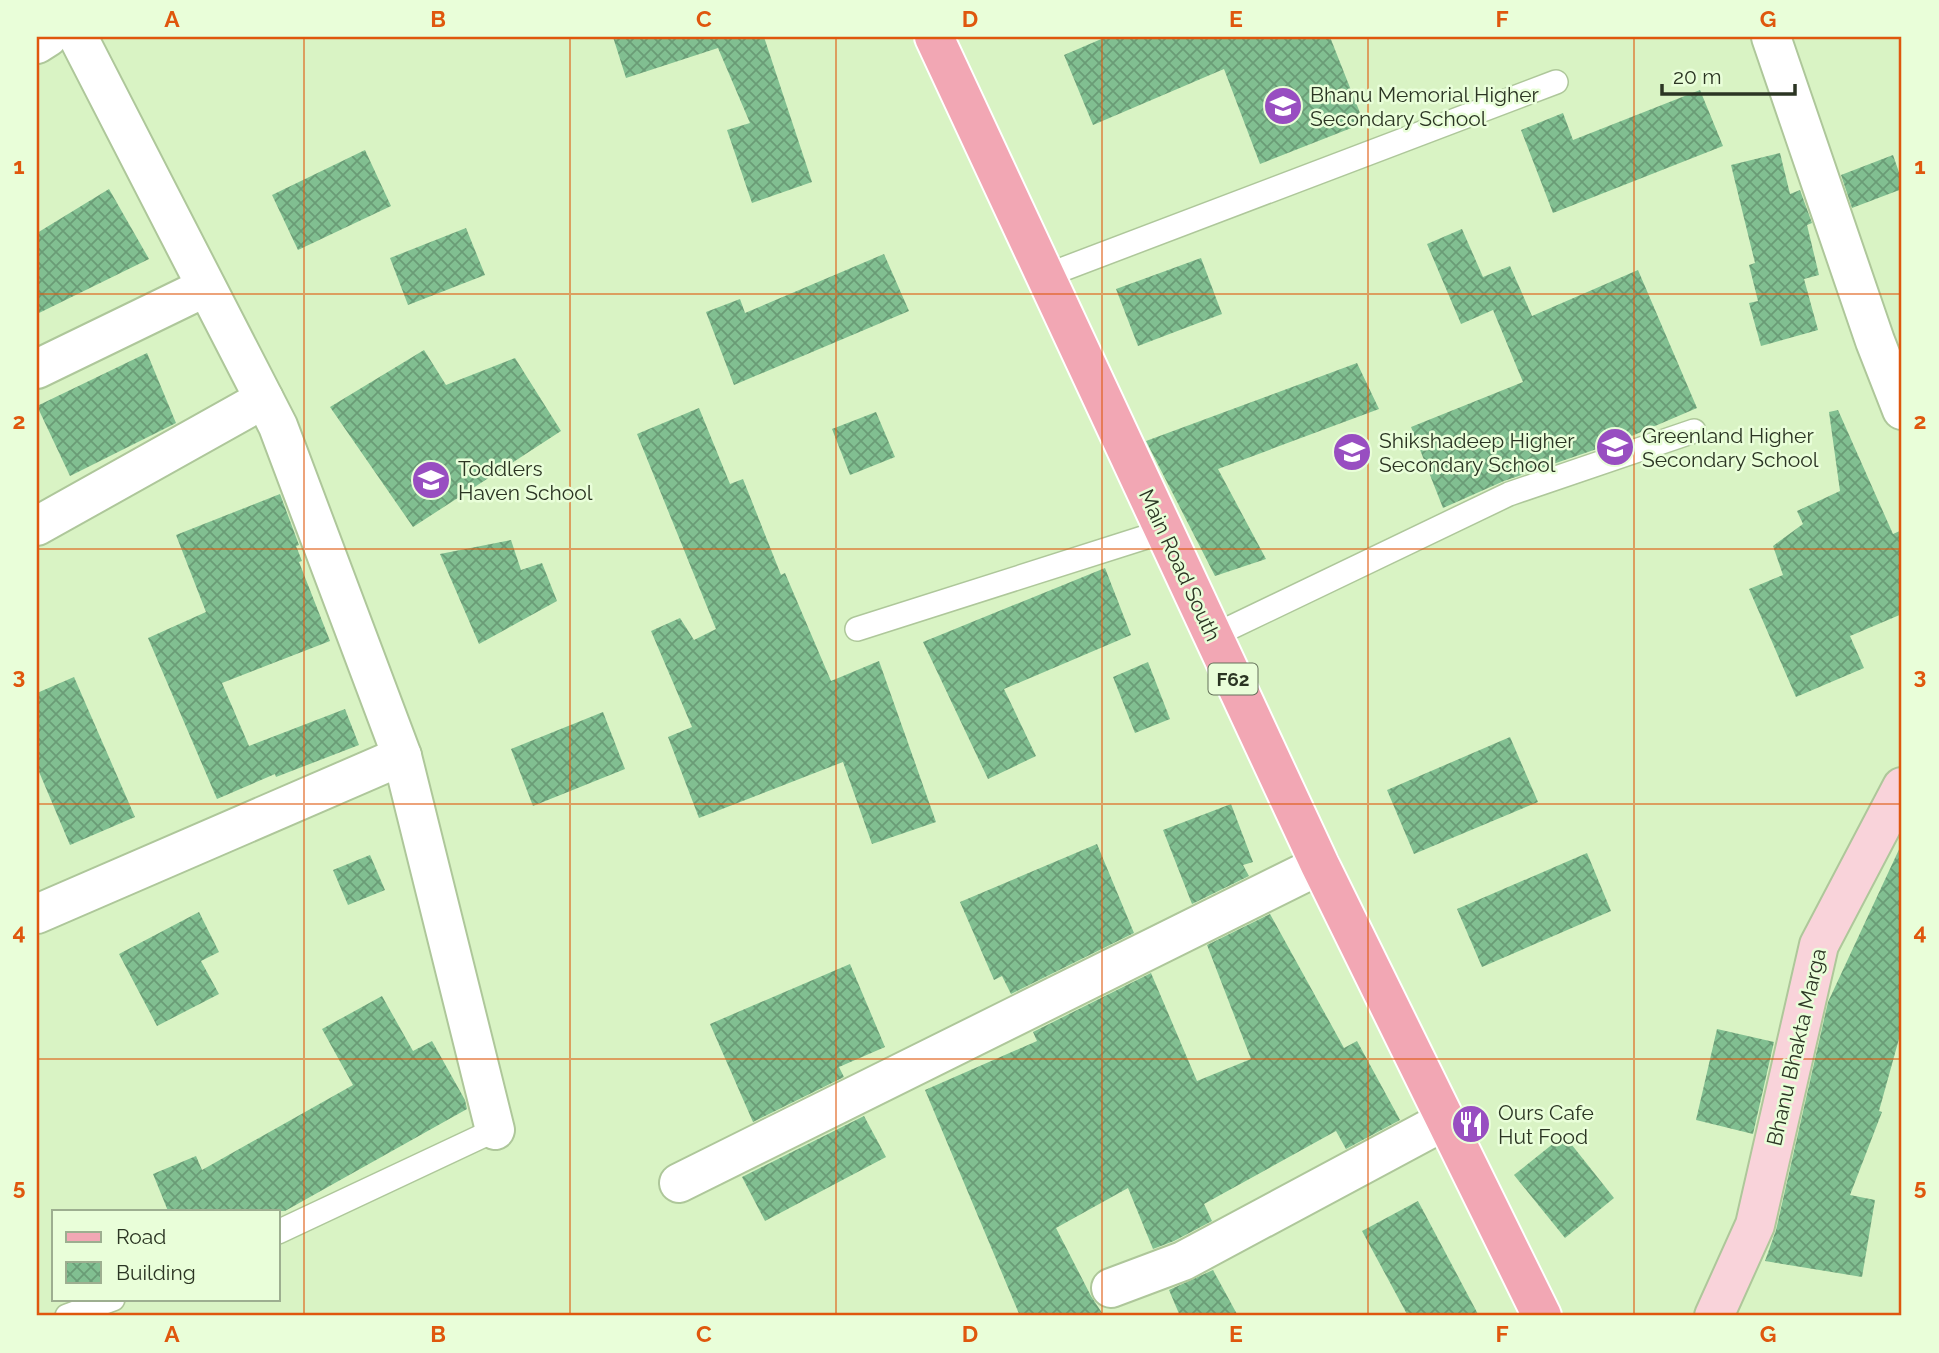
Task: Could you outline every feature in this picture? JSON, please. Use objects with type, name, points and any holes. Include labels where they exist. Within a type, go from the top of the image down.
[{"type":"main road","name":"Main Road South","points":[[934,37],[1320,865],[1542,1316]]},
{"type":"street","points":[[37,44],[48,37]]},
{"type":"street","points":[[78,37],[278,426],[402,756],[495,1130]]},
{"type":"street","points":[[1771,37],[1875,341],[1902,410]]},
{"type":"street","points":[[37,369],[206,287]]},
{"type":"street","points":[[37,526],[264,399]]},
{"type":"street","points":[[37,914],[402,756]]},
{"type":"street","name":"Bhanu Bhakta Marga","points":[[1714,1316],[1755,1225],[1819,945],[1902,788]]},
{"type":"street","points":[[679,1183],[1320,865]]},
{"type":"street","points":[[1111,1288],[1184,1261],[1446,1120]]},
{"type":"lane","points":[[1045,276],[1556,82]]},
{"type":"lane","points":[[1213,636],[1509,495],[1694,431]]},
{"type":"lane","points":[[857,629],[1165,531]]},
{"type":"lane","points":[[280,1230],[495,1130]]},
{"type":"lane","points":[[67,1316],[110,1300]]},
{"type":"building","points":[[613,37],[764,37],[812,182],[752,203],[727,130],[750,123],[718,48],[626,78]]},
{"type":"building","points":[[1106,37],[1330,37],[1364,123],[1260,164],[1224,69],[1093,125],[1064,55]]},
{"type":"building","points":[[1700,90],[1723,146],[1553,213],[1521,130],[1563,113],[1573,140]]},
{"type":"building","points":[[365,150],[391,206],[298,250],[272,195]]},
{"type":"building","points":[[1780,153],[1790,194],[1800,190],[1812,223],[1807,225],[1819,275],[1804,279],[1818,330],[1761,346],[1749,303],[1758,301],[1749,265],[1755,263],[1731,165]]},
{"type":"building","points":[[1893,155],[1902,189],[1852,208],[1841,175]]},
{"type":"building","points":[[109,189],[149,259],[37,314],[37,233]]},
{"type":"building","points":[[466,228],[485,275],[408,305],[390,258]]},
{"type":"building","points":[[1462,229],[1483,277],[1510,266],[1532,316],[1638,270],[1697,408],[1620,441],[1504,481],[1443,508],[1411,427],[1523,382],[1493,310],[1461,324],[1427,244]]},
{"type":"building","points":[[884,254],[909,311],[734,385],[706,312],[740,299],[745,313]]},
{"type":"building","points":[[1201,258],[1222,314],[1138,346],[1116,289]]},
{"type":"building","points":[[424,350],[446,385],[515,358],[561,431],[413,527],[330,407]]},
{"type":"building","points":[[147,353],[176,423],[70,476],[37,406]]},
{"type":"building","points":[[1357,363],[1379,409],[1218,469],[1266,559],[1215,576],[1146,441]]},
{"type":"building","points":[[699,408],[730,484],[743,479],[781,575],[785,573],[831,681],[879,661],[936,822],[872,844],[843,762],[699,818],[668,737],[692,727],[651,631],[680,618],[694,640],[716,629],[637,434]]},
{"type":"building","points":[[1838,410],[1893,534],[1902,530],[1902,614],[1850,636],[1864,668],[1796,697],[1749,589],[1783,575],[1773,546],[1803,524],[1797,511],[1840,491],[1829,412]]},
{"type":"building","points":[[876,412],[895,457],[850,475],[832,429]]},
{"type":"building","points":[[280,494],[299,545],[296,546],[302,561],[299,562],[330,641],[222,683],[249,746],[345,709],[359,745],[276,777],[275,774],[217,799],[148,638],[206,612],[176,535]]},
{"type":"building","points":[[511,540],[521,570],[542,563],[557,601],[479,644],[440,554]]},
{"type":"building","points":[[1105,568],[1131,635],[1004,689],[1036,756],[988,779],[923,642]]},
{"type":"building","points":[[1148,662],[1170,719],[1135,733],[1113,677]]},
{"type":"building","points":[[74,677],[135,817],[70,845],[37,767],[37,693]]},
{"type":"building","points":[[603,712],[625,769],[533,806],[511,749]]},
{"type":"building","points":[[1510,737],[1538,802],[1414,854],[1387,790]]},
{"type":"building","points":[[1231,804],[1253,862],[1243,865],[1249,876],[1192,904],[1163,830]]},
{"type":"building","points":[[1902,843],[1902,1028],[1879,1111],[1882,1112],[1850,1195],[1875,1200],[1862,1277],[1765,1261],[1776,1230],[1828,1002]]},
{"type":"building","points":[[1097,844],[1134,933],[1011,994],[1002,976],[994,980],[960,902]]},
{"type":"building","points":[[1587,853],[1611,911],[1482,967],[1457,909]]},
{"type":"building","points":[[370,855],[385,890],[348,905],[333,870]]},
{"type":"building","points":[[199,912],[219,952],[201,961],[219,994],[157,1026],[119,954]]},
{"type":"building","points":[[1270,914],[1344,1048],[1357,1041],[1400,1120],[1346,1149],[1336,1131],[1204,1204],[1212,1221],[1153,1249],[1128,1188],[1056,1228],[1104,1316],[1020,1316],[925,1090],[1037,1041],[1033,1032],[1151,973],[1197,1081],[1251,1059],[1207,945]]},
{"type":"building","points":[[850,964],[885,1047],[839,1067],[844,1077],[753,1122],[710,1024]]},
{"type":"building","points":[[382,996],[413,1051],[432,1041],[465,1100],[467,1109],[285,1211],[168,1210],[153,1174],[196,1156],[202,1170],[353,1085],[322,1029]]},
{"type":"building","points":[[1717,1029],[1774,1042],[1753,1134],[1696,1120]]},
{"type":"building","points":[[864,1116],[886,1157],[765,1221],[742,1177]]},
{"type":"building","points":[[1564,1135],[1614,1198],[1565,1238],[1514,1175]]},
{"type":"building","points":[[1418,1201],[1479,1316],[1408,1316],[1362,1231]]},
{"type":"building","points":[[1213,1270],[1238,1316],[1180,1316],[1169,1290]]},
{"type":"place","name":"Bhanu Memorial Higher Secondary School","points":[[1283,106]]},
{"type":"place","name":"Greenland Higher Secondary School","points":[[1615,447]]},
{"type":"place","name":"Shikshadeep Higher Secondary School","points":[[1352,452]]},
{"type":"place","name":"Toddlers Haven School","points":[[431,480]]},
{"type":"place","name":"Ours Cafe Hut Food","points":[[1471,1124]]}]
